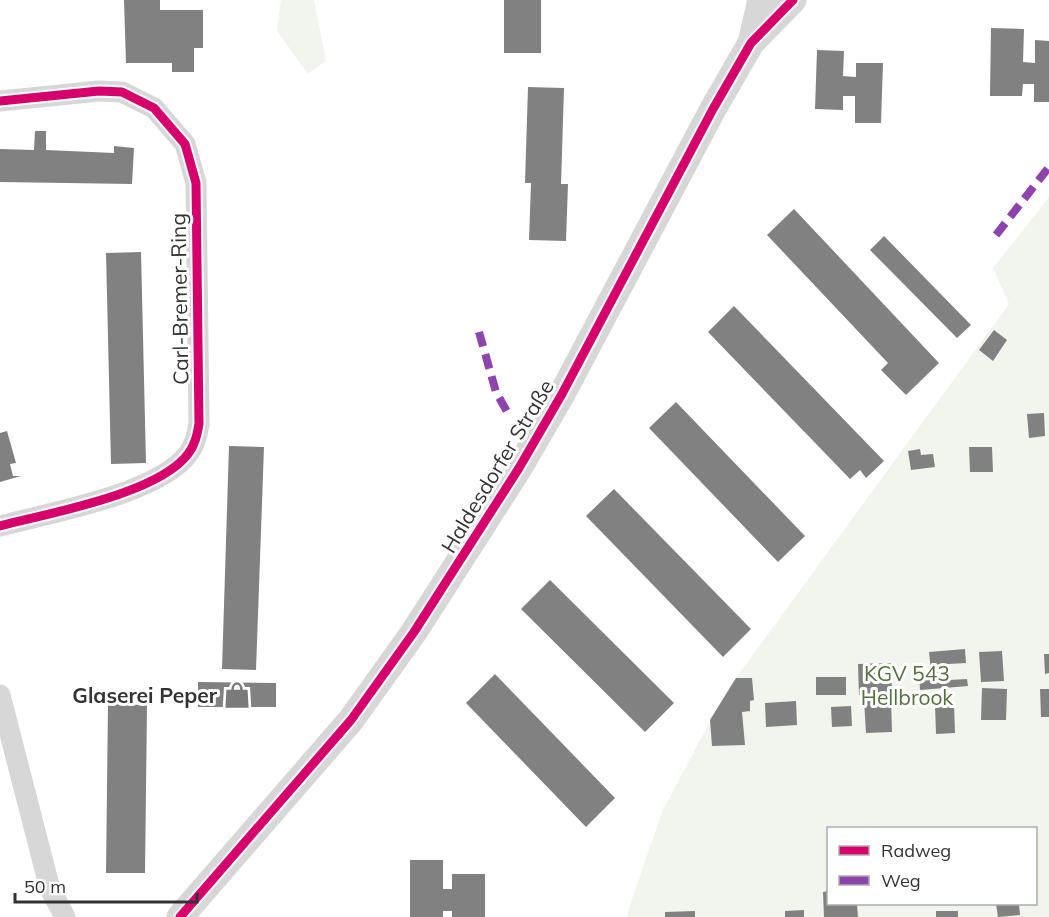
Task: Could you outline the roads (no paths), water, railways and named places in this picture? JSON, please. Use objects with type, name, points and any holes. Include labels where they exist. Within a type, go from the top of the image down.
[{"type":"street","name":"Haldesdorfer Straße","points":[[751,44],[761,0]]},
{"type":"street","name":"Haldesdorfer Straße","points":[[180,917],[291,792],[351,720],[460,562],[562,394],[713,109],[751,44],[793,0]]},
{"type":"street","name":"Carl-Bremer-Ring","points":[[0,101],[111,90],[122,92],[154,108],[185,144],[196,183],[199,424],[194,446],[188,455],[167,474],[129,490],[0,526]]},
{"type":"street","points":[[0,695],[50,889],[65,917]]},
{"type":"place","name":"Glaserei Peper","points":[[237,695]]},
{"type":"park label","name":"KGV 543 Hellbrook","points":[[907,685]]}]
